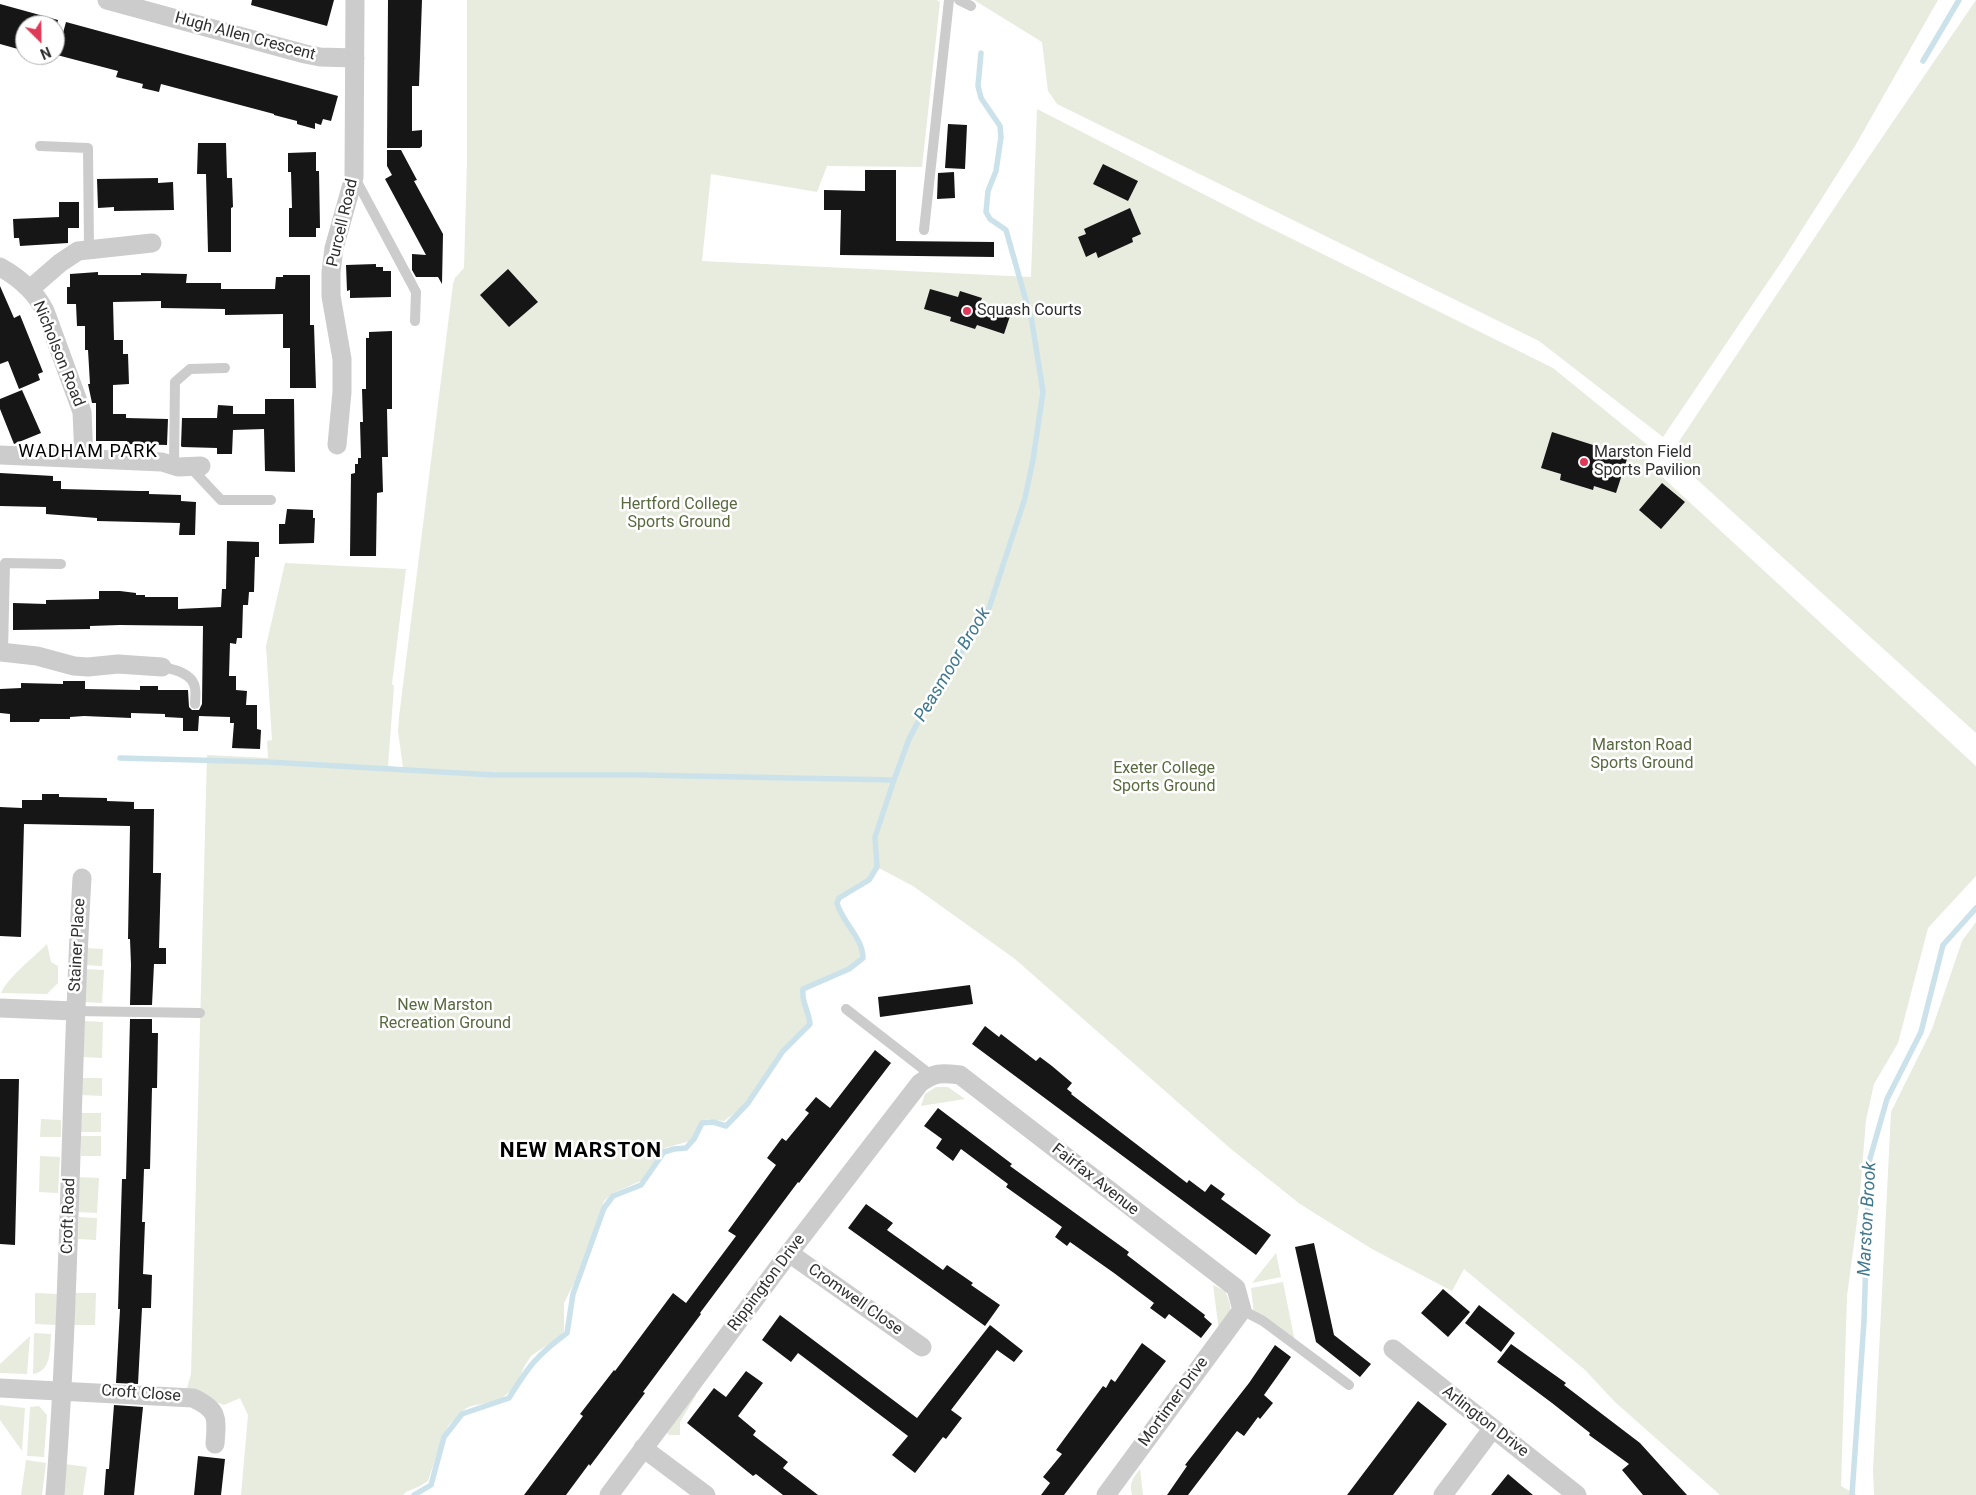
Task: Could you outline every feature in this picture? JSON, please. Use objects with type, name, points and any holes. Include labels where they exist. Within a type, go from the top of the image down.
[{"type":"street","name":"Hugh Allen Crescent","points":[[107,0],[305,54],[320,57],[355,58]]},
{"type":"street","name":"Purcell Road","points":[[337,445],[342,392],[342,359],[331,296],[331,272],[334,248],[354,177],[355,0]]},
{"type":"street","points":[[30,289],[60,263],[78,251],[89,248],[152,243]]},
{"type":"street","name":"Nicholson Road","points":[[0,267],[30,289],[39,299],[45,311],[82,412],[84,458]]},
{"type":"street","points":[[0,455],[162,462],[188,466]]},
{"type":"street","points":[[2,652],[37,656],[74,666],[88,667],[118,664],[162,667]]},
{"type":"street","name":"Stainer Place","points":[[75,1011],[82,878]]},
{"type":"street","points":[[0,1008],[75,1011]]},
{"type":"street","name":"Croft Road","points":[[54,1495],[62,1391],[75,1011]]},
{"type":"street","name":"Fairfax Avenue","points":[[931,1075],[941,1072],[960,1075],[1236,1288],[1242,1310]]},
{"type":"street","name":"Rippington Drive","points":[[609,1495],[789,1253],[920,1083],[931,1075]]},
{"type":"street","name":"Cromwell Close","points":[[789,1253],[922,1348]]},
{"type":"street","name":"Mortimer Drive","points":[[1110,1494],[1242,1310]]},
{"type":"street","name":"Arlington Drive","points":[[1394,1349],[1577,1495]]},
{"type":"street","points":[[0,1388],[62,1391]]},
{"type":"street","name":"Croft Close","points":[[62,1391],[193,1398],[206,1404],[214,1412],[216,1419],[215,1444]]},
{"type":"street","points":[[1443,1495],[1492,1428]]},
{"type":"street","points":[[643,1448],[706,1495]]},
{"type":"lane","points":[[924,230],[949,0]]},
{"type":"lane","points":[[959,0],[971,6]]},
{"type":"lane","points":[[40,146],[88,148],[89,248]]},
{"type":"lane","points":[[354,177],[416,292],[415,321]]},
{"type":"lane","points":[[225,368],[190,369],[175,382],[188,466],[221,500],[271,500]]},
{"type":"lane","points":[[2,652],[5,563],[61,564]]},
{"type":"lane","points":[[162,667],[173,668],[190,677],[196,686],[195,704]]},
{"type":"lane","points":[[846,1009],[931,1075]]},
{"type":"lane","points":[[75,1011],[200,1013]]},
{"type":"lane","points":[[1242,1310],[1263,1321],[1349,1385]]},
{"type":"green space","points":[[467,0],[937,0],[940,2],[922,167],[827,166],[817,192],[711,174],[702,261],[1031,277],[1037,109],[1256,221],[1553,368],[1650,447],[1647,463],[1976,766],[1976,876],[1928,928],[1898,1043],[1874,1084],[1866,1120],[1859,1206],[1847,1296],[1841,1486],[1857,1495],[1720,1495],[1615,1402],[1584,1369],[1464,1269],[1452,1291],[1372,1249],[1300,1204],[1231,1149],[1015,959],[913,886],[877,867],[869,880],[840,898],[837,903],[843,917],[860,944],[863,958],[849,969],[803,989],[803,998],[810,1024],[790,1040],[748,1103],[724,1121],[709,1119],[701,1122],[690,1141],[665,1148],[643,1180],[613,1193],[604,1201],[574,1283],[564,1303],[564,1331],[559,1337],[531,1356],[516,1386],[507,1394],[498,1401],[471,1406],[465,1409],[449,1425],[443,1435],[428,1481],[403,1495],[241,1495],[248,1415],[240,1398],[224,1405],[186,1392],[191,1374],[207,755],[268,758],[267,741],[272,740],[266,646],[285,563],[406,569],[392,684],[394,686],[388,766],[403,768],[398,731],[399,717],[453,284],[455,278],[464,268],[467,162]]},
{"type":"green space","points":[[974,0],[1938,0],[1855,146],[1784,258],[1663,437],[1539,341],[1057,104],[1048,91],[1042,42]]},
{"type":"green space","points":[[1976,0],[1976,733],[1670,455],[1845,192]]},
{"type":"green space","points":[[1976,922],[1976,1495],[1874,1495],[1873,1471],[1891,1112],[1932,1029],[1962,941]]},
{"type":"green space","points":[[47,944],[51,962],[58,966],[58,983],[47,994],[1,993],[15,974]]},
{"type":"green space","points":[[86,948],[103,949],[102,966],[85,965]]},
{"type":"green space","points":[[84,969],[104,970],[102,1003],[82,1002]]},
{"type":"green space","points":[[85,1021],[103,1022],[102,1058],[83,1057]]},
{"type":"green space","points":[[82,1078],[102,1078],[102,1096],[81,1095]]},
{"type":"green space","points":[[936,1087],[948,1087],[965,1099],[921,1106],[925,1094]]},
{"type":"green space","points":[[80,1113],[101,1113],[101,1132],[80,1132]]},
{"type":"green space","points":[[41,1119],[61,1120],[61,1137],[40,1137]]},
{"type":"green space","points":[[81,1136],[101,1136],[101,1156],[81,1156]]},
{"type":"green space","points":[[40,1156],[60,1157],[58,1193],[39,1192]]},
{"type":"green space","points":[[78,1177],[99,1178],[97,1213],[76,1212]]},
{"type":"green space","points":[[79,1217],[97,1218],[96,1240],[78,1239]]},
{"type":"green space","points":[[1276,1253],[1281,1277],[1252,1283]]},
{"type":"green space","points":[[1283,1282],[1295,1342],[1254,1314],[1251,1288]]},
{"type":"green space","points":[[1213,1285],[1225,1291],[1230,1303],[1229,1316],[1219,1331]]},
{"type":"green space","points":[[35,1293],[57,1294],[56,1325],[35,1324]]},
{"type":"green space","points":[[76,1293],[96,1293],[95,1325],[73,1325]]},
{"type":"green space","points":[[34,1333],[51,1334],[47,1364],[39,1372],[33,1374]]},
{"type":"green space","points":[[30,1336],[27,1374],[0,1373],[0,1364]]},
{"type":"green space","points":[[694,1394],[696,1395],[680,1422],[680,1435],[669,1435],[667,1433]]},
{"type":"green space","points":[[0,1405],[25,1408],[22,1451],[0,1420]]},
{"type":"green space","points":[[39,1406],[47,1415],[44,1457],[27,1456],[30,1407]]},
{"type":"green space","points":[[26,1460],[46,1463],[42,1495],[21,1495]]},
{"type":"green space","points":[[65,1464],[87,1467],[83,1495],[61,1495]]},
{"type":"green space","points":[[1140,1469],[1143,1495],[1132,1495],[1132,1481]]},
{"type":"building","points":[[252,0],[334,0],[327,26],[251,5]]},
{"type":"building","points":[[388,0],[422,0],[419,86],[412,86],[412,131],[422,130],[422,146],[420,148],[387,148]]},
{"type":"building","points":[[0,4],[40,15],[15,15],[15,48],[0,44]]},
{"type":"building","points":[[66,22],[338,96],[331,121],[323,119],[321,125],[315,123],[315,129],[274,114],[161,84],[159,92],[142,88],[143,84],[116,77],[118,71],[65,57]]},
{"type":"building","points":[[948,124],[967,125],[965,169],[945,168]]},
{"type":"building","points":[[198,143],[226,143],[227,178],[232,178],[231,252],[208,252],[206,174],[197,174]]},
{"type":"building","points":[[387,150],[401,150],[417,180],[414,181],[443,234],[442,284],[438,277],[416,277],[412,270],[412,254],[426,255],[385,179],[392,175],[387,166]]},
{"type":"building","points":[[316,152],[316,171],[319,171],[320,228],[316,228],[316,237],[289,237],[289,208],[292,208],[291,172],[288,172],[288,153]]},
{"type":"building","points":[[1103,164],[1138,181],[1128,201],[1093,184]]},
{"type":"building","points":[[865,170],[896,170],[896,241],[994,242],[994,257],[840,255],[841,210],[824,210],[824,190],[865,191]]},
{"type":"building","points":[[954,172],[955,198],[937,199],[938,173]]},
{"type":"building","points":[[158,178],[158,183],[173,182],[174,210],[114,211],[114,207],[98,208],[97,179]]},
{"type":"building","points":[[59,202],[79,202],[79,228],[68,228],[68,243],[20,246],[19,238],[14,238],[13,219],[59,217]]},
{"type":"building","points":[[1130,208],[1141,234],[1132,238],[1133,242],[1098,258],[1096,252],[1086,257],[1078,237],[1086,234],[1084,229]]},
{"type":"building","points":[[376,264],[376,267],[383,267],[383,271],[391,271],[391,297],[350,298],[350,290],[347,291],[346,265]]},
{"type":"building","points":[[508,269],[538,302],[509,327],[480,295]]},
{"type":"building","points":[[98,272],[98,275],[141,275],[141,273],[187,274],[186,283],[221,283],[221,289],[275,289],[276,277],[283,277],[283,275],[310,275],[310,325],[314,325],[316,388],[290,388],[290,348],[283,348],[283,314],[225,315],[225,309],[161,308],[161,301],[113,302],[114,340],[123,340],[123,354],[128,354],[129,384],[113,385],[113,414],[126,414],[126,418],[168,419],[167,445],[127,444],[127,441],[96,441],[96,403],[92,403],[88,384],[90,384],[88,350],[85,350],[85,326],[77,326],[76,304],[67,304],[67,287],[70,287],[70,274]]},
{"type":"building","points":[[0,286],[14,318],[20,315],[43,372],[38,374],[40,380],[19,389],[8,361],[0,364]]},
{"type":"building","name":"Squash Courts","points":[[930,289],[958,297],[960,291],[982,298],[980,303],[1011,313],[1004,334],[977,325],[975,329],[950,321],[951,317],[924,309]]},
{"type":"building","points":[[392,331],[392,409],[387,409],[388,457],[382,457],[383,492],[377,493],[376,556],[350,556],[351,474],[355,473],[355,464],[358,464],[358,458],[361,458],[360,422],[363,422],[362,389],[366,389],[366,338],[369,338],[369,332]]},
{"type":"building","points":[[22,390],[41,433],[14,444],[0,409],[0,399]]},
{"type":"building","points":[[265,399],[294,399],[295,472],[265,471],[264,429],[233,430],[232,454],[217,454],[217,448],[181,446],[182,418],[217,418],[218,405],[233,406],[233,414],[265,414]]},
{"type":"building","name":"Marston Field Sports Pavilion","points":[[1552,432],[1628,456],[1616,493],[1594,486],[1593,490],[1560,480],[1561,474],[1541,468]]},
{"type":"building","points":[[0,473],[53,476],[53,481],[61,481],[61,489],[149,491],[149,494],[181,495],[181,501],[196,502],[195,535],[179,535],[180,523],[97,521],[97,518],[46,514],[46,507],[0,506]]},
{"type":"building","points":[[1662,483],[1685,502],[1661,529],[1639,510]]},
{"type":"building","points":[[287,509],[313,510],[313,518],[315,518],[314,543],[279,544],[279,524],[285,524]]},
{"type":"building","points":[[227,541],[259,542],[259,557],[255,557],[254,592],[249,592],[248,605],[243,605],[242,638],[237,638],[236,644],[230,643],[229,676],[236,676],[236,690],[247,691],[246,705],[257,705],[257,729],[261,730],[260,749],[232,748],[234,723],[230,723],[230,717],[199,716],[198,731],[183,731],[183,718],[165,717],[165,714],[131,713],[131,718],[84,716],[70,717],[70,719],[40,719],[39,722],[10,722],[10,714],[0,713],[0,689],[21,688],[21,683],[63,684],[63,681],[85,681],[85,689],[140,690],[140,686],[158,686],[158,690],[188,690],[189,707],[192,710],[199,710],[202,704],[203,626],[120,625],[90,626],[90,629],[13,630],[13,603],[46,604],[46,600],[99,599],[99,591],[120,591],[145,595],[145,597],[178,597],[178,609],[221,607],[222,589],[226,589]]},
{"type":"building","points":[[42,794],[59,794],[59,797],[107,798],[107,801],[134,802],[134,809],[154,809],[153,873],[161,873],[159,948],[166,948],[166,964],[154,964],[152,1005],[130,1005],[131,965],[130,939],[128,939],[130,826],[24,824],[21,937],[0,936],[0,807],[22,808],[22,800],[42,800]]},
{"type":"building","points":[[970,985],[973,1004],[880,1017],[878,997]]},
{"type":"building","points":[[130,1019],[152,1019],[152,1033],[158,1033],[157,1088],[152,1088],[150,1169],[144,1169],[142,1222],[145,1222],[143,1274],[152,1275],[151,1308],[142,1308],[138,1384],[116,1383],[120,1309],[118,1309],[122,1179],[126,1179]]},
{"type":"building","points":[[985,1026],[999,1037],[1001,1034],[1036,1061],[1040,1057],[1052,1066],[1072,1083],[1067,1089],[1071,1094],[1187,1183],[1189,1180],[1205,1192],[1211,1184],[1225,1194],[1221,1199],[1271,1235],[1256,1255],[972,1044]]},
{"type":"building","points":[[875,1050],[891,1063],[798,1182],[700,1313],[643,1392],[645,1393],[590,1466],[589,1464],[566,1495],[524,1495],[583,1416],[580,1414],[615,1371],[673,1293],[686,1303],[736,1236],[728,1231],[776,1165],[767,1158],[782,1138],[786,1141],[809,1113],[805,1110],[816,1097],[830,1108]]},
{"type":"building","points":[[0,1079],[19,1079],[15,1245],[0,1244]]},
{"type":"building","points":[[938,1108],[1012,1164],[1010,1166],[1129,1252],[1127,1255],[1205,1315],[1204,1317],[1212,1324],[1201,1338],[1169,1314],[1165,1319],[1150,1308],[1154,1303],[1114,1273],[1070,1242],[1067,1246],[1055,1237],[1062,1227],[1006,1187],[1008,1184],[961,1149],[953,1161],[936,1148],[942,1139],[924,1126]]},
{"type":"building","points":[[866,1204],[893,1223],[887,1230],[943,1270],[947,1265],[973,1283],[971,1285],[1000,1305],[985,1326],[848,1228]]},
{"type":"building","points":[[1314,1243],[1334,1335],[1371,1364],[1360,1377],[1316,1342],[1295,1247]]},
{"type":"building","points":[[1443,1289],[1470,1312],[1448,1337],[1421,1313]]},
{"type":"building","points":[[1479,1305],[1515,1333],[1501,1352],[1465,1323]]},
{"type":"building","points":[[780,1315],[917,1418],[990,1325],[1023,1351],[1014,1362],[997,1350],[951,1410],[962,1418],[946,1439],[943,1437],[915,1473],[892,1455],[908,1436],[798,1353],[791,1362],[762,1340]]},
{"type":"building","points":[[1142,1343],[1166,1361],[1064,1495],[1041,1495],[1050,1483],[1043,1477],[1062,1454],[1056,1450],[1103,1386],[1106,1388],[1111,1379],[1115,1382]]},
{"type":"building","points":[[1511,1344],[1566,1383],[1564,1385],[1640,1443],[1687,1495],[1643,1495],[1622,1470],[1629,1464],[1589,1435],[1590,1433],[1497,1362]]},
{"type":"building","points":[[1275,1345],[1291,1357],[1264,1395],[1273,1403],[1260,1419],[1258,1417],[1244,1436],[1237,1431],[1188,1495],[1167,1495],[1187,1466],[1185,1465],[1249,1383]]},
{"type":"building","points":[[746,1371],[763,1383],[738,1416],[756,1431],[753,1435],[788,1462],[783,1468],[818,1495],[783,1495],[756,1474],[753,1476],[687,1423],[714,1388],[726,1397]]},
{"type":"building","points":[[1418,1401],[1447,1424],[1393,1495],[1347,1495]]},
{"type":"building","points":[[114,1405],[143,1407],[134,1495],[104,1495],[106,1469],[109,1469]]},
{"type":"building","points":[[198,1456],[225,1459],[221,1495],[194,1495]]},
{"type":"building","points":[[1508,1474],[1533,1495],[1491,1495]]},
{"type":"waterway","points":[[1923,61],[1959,0]]},
{"type":"waterway","name":"Peasmoor Brook","points":[[414,1495],[431,1485],[444,1437],[462,1414],[509,1398],[534,1362],[567,1333],[573,1294],[604,1208],[613,1196],[641,1185],[664,1152],[686,1148],[694,1139],[702,1123],[713,1122],[726,1126],[748,1103],[783,1051],[810,1024],[803,998],[803,989],[849,969],[863,958],[860,944],[843,917],[837,903],[839,898],[869,880],[877,867],[875,837],[909,739],[930,699],[987,614],[1025,498],[1033,460],[1043,392],[1032,322],[1006,230],[990,219],[986,212],[988,191],[996,171],[1001,137],[1000,126],[981,98],[978,86],[981,53]]},
{"type":"waterway","points":[[120,758],[268,762],[494,775],[642,775],[894,780]]},
{"type":"waterway","name":"Marston Brook","points":[[1852,1495],[1864,1321],[1869,1162],[1887,1099],[1921,1032],[1943,945],[1976,908]]},
{"type":"place","name":"Squash Courts","points":[[967,311]]},
{"type":"place","name":"Marston Field Sports Pavilion","points":[[1584,462]]},
{"type":"district","name":"WADHAM PARK","points":[[88,452]]},
{"type":"district","name":"NEW MARSTON","points":[[581,1152]]},
{"type":"park label","name":"Hertford College Sports Ground","points":[[679,514]]},
{"type":"park label","name":"Marston Road Sports Ground","points":[[1642,755]]},
{"type":"park label","name":"Exeter College Sports Ground","points":[[1164,778]]},
{"type":"park label","name":"New Marston Recreation Ground","points":[[445,1015]]}]
